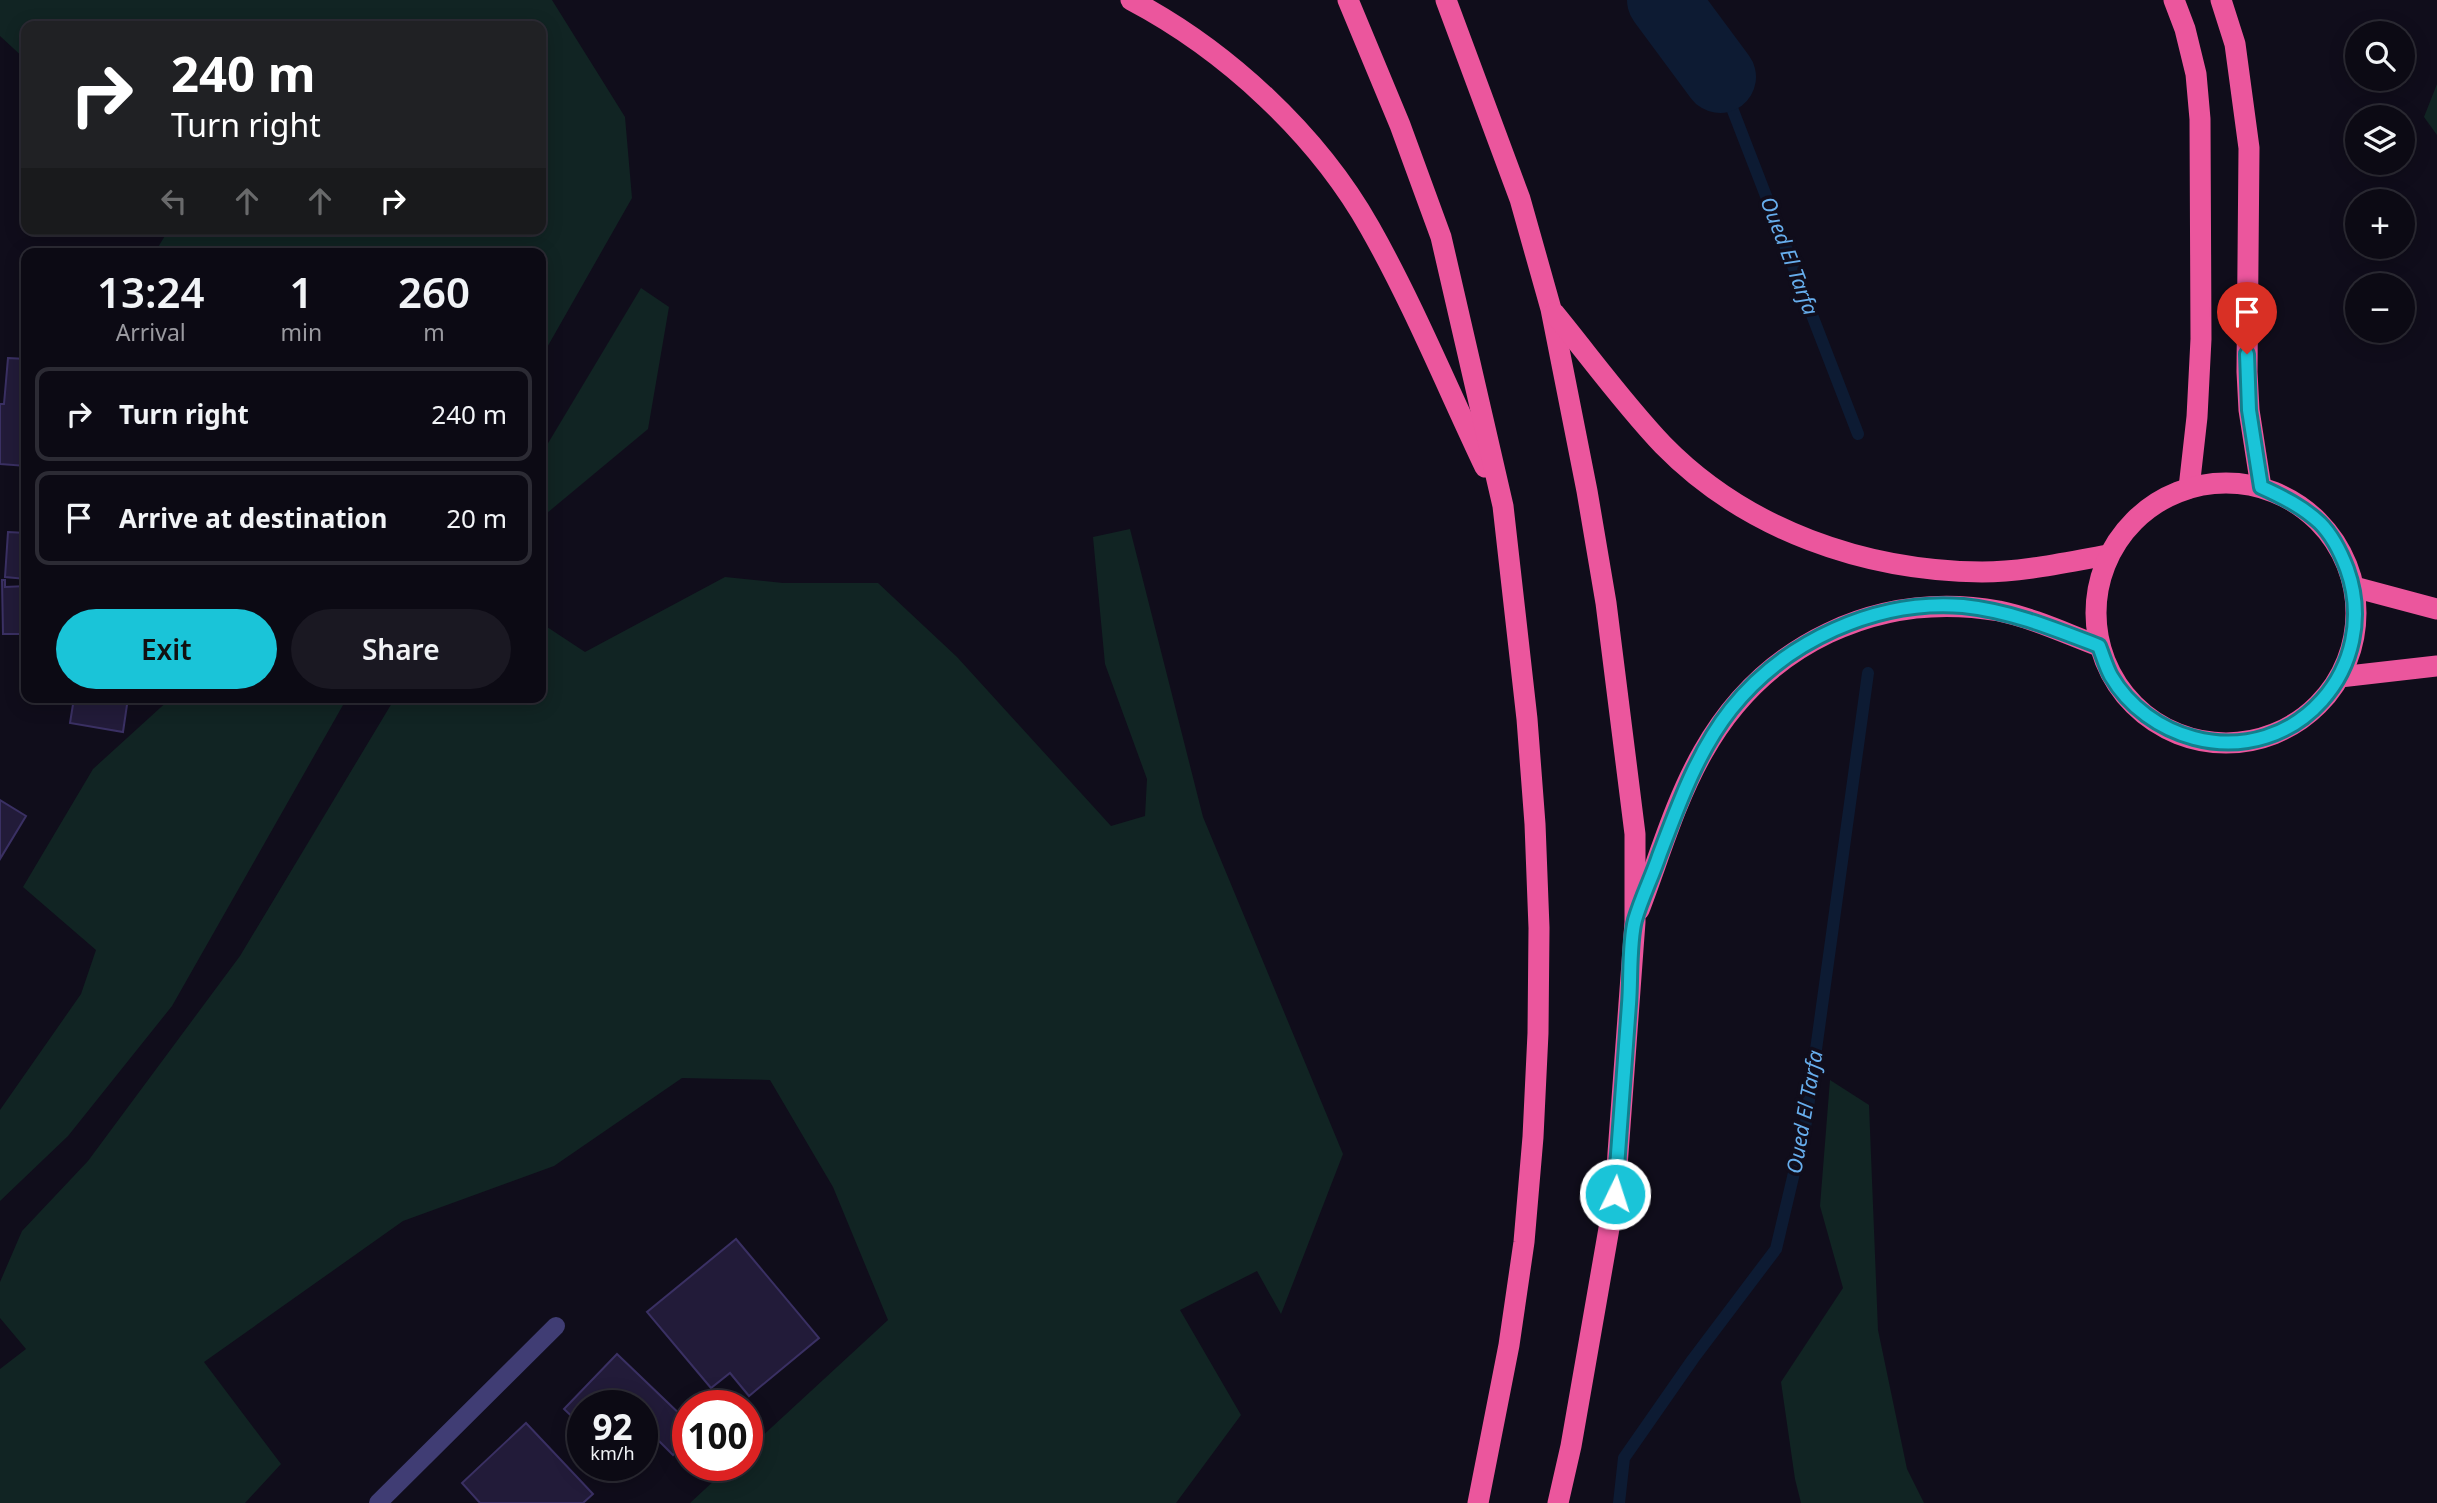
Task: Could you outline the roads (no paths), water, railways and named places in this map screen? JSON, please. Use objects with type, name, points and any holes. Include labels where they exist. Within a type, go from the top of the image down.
[{"type":"highway","points":[[1131,0],[1170,21],[1244,79],[1288,120],[1343,185],[1393,271],[1503,506]]},
{"type":"highway","points":[[1348,0],[1400,125],[1441,237],[1503,506],[1527,719],[1539,929],[1533,1138],[1524,1242],[1509,1345],[1478,1503]]},
{"type":"highway","points":[[1446,0],[1520,199],[1551,309],[1606,603],[1635,834],[1635,922],[1615,1194],[1571,1446],[1558,1503]]},
{"type":"highway","points":[[2174,0],[2185,29],[2196,74],[2200,119],[2201,340],[2197,417],[2189,488]]},
{"type":"highway","points":[[2221,0],[2235,44],[2249,148],[2247,372],[2249,410],[2261,487]]},
{"type":"highway","points":[[1551,309],[1664,446],[1709,484],[1758,516],[1811,541],[1867,559],[1925,569],[1984,572],[2108,555]]},
{"type":"highway","points":[[2225,483],[2261,487],[2294,502],[2321,525],[2342,554],[2354,587],[2356,624],[2353,642],[2340,677],[2321,702],[2298,722],[2270,736],[2240,743],[2209,742],[2180,734],[2161,725],[2129,701],[2110,675],[2099,646],[2096,628],[2097,591],[2108,555],[2128,526],[2156,503],[2189,488],[2225,483]]},
{"type":"highway","points":[[2354,587],[2437,609]]},
{"type":"highway","points":[[1635,922],[1677,809],[1702,753],[1731,709],[1767,672],[1810,641],[1858,620],[1909,608],[1961,606],[2002,612],[2049,626],[2099,646]]},
{"type":"highway","points":[[2340,677],[2437,666]]},
{"type":"street","points":[[378,1503],[556,1326]]},
{"type":"waterway","points":[[1663,0],[1720,77]]},
{"type":"waterway","name":"Oued El Tarfa","points":[[1720,77],[1858,434]]},
{"type":"waterway","name":"Oued El Tarfa","points":[[1619,1503],[1624,1458],[1693,1359],[1776,1249],[1806,1122],[1868,673]]}]
